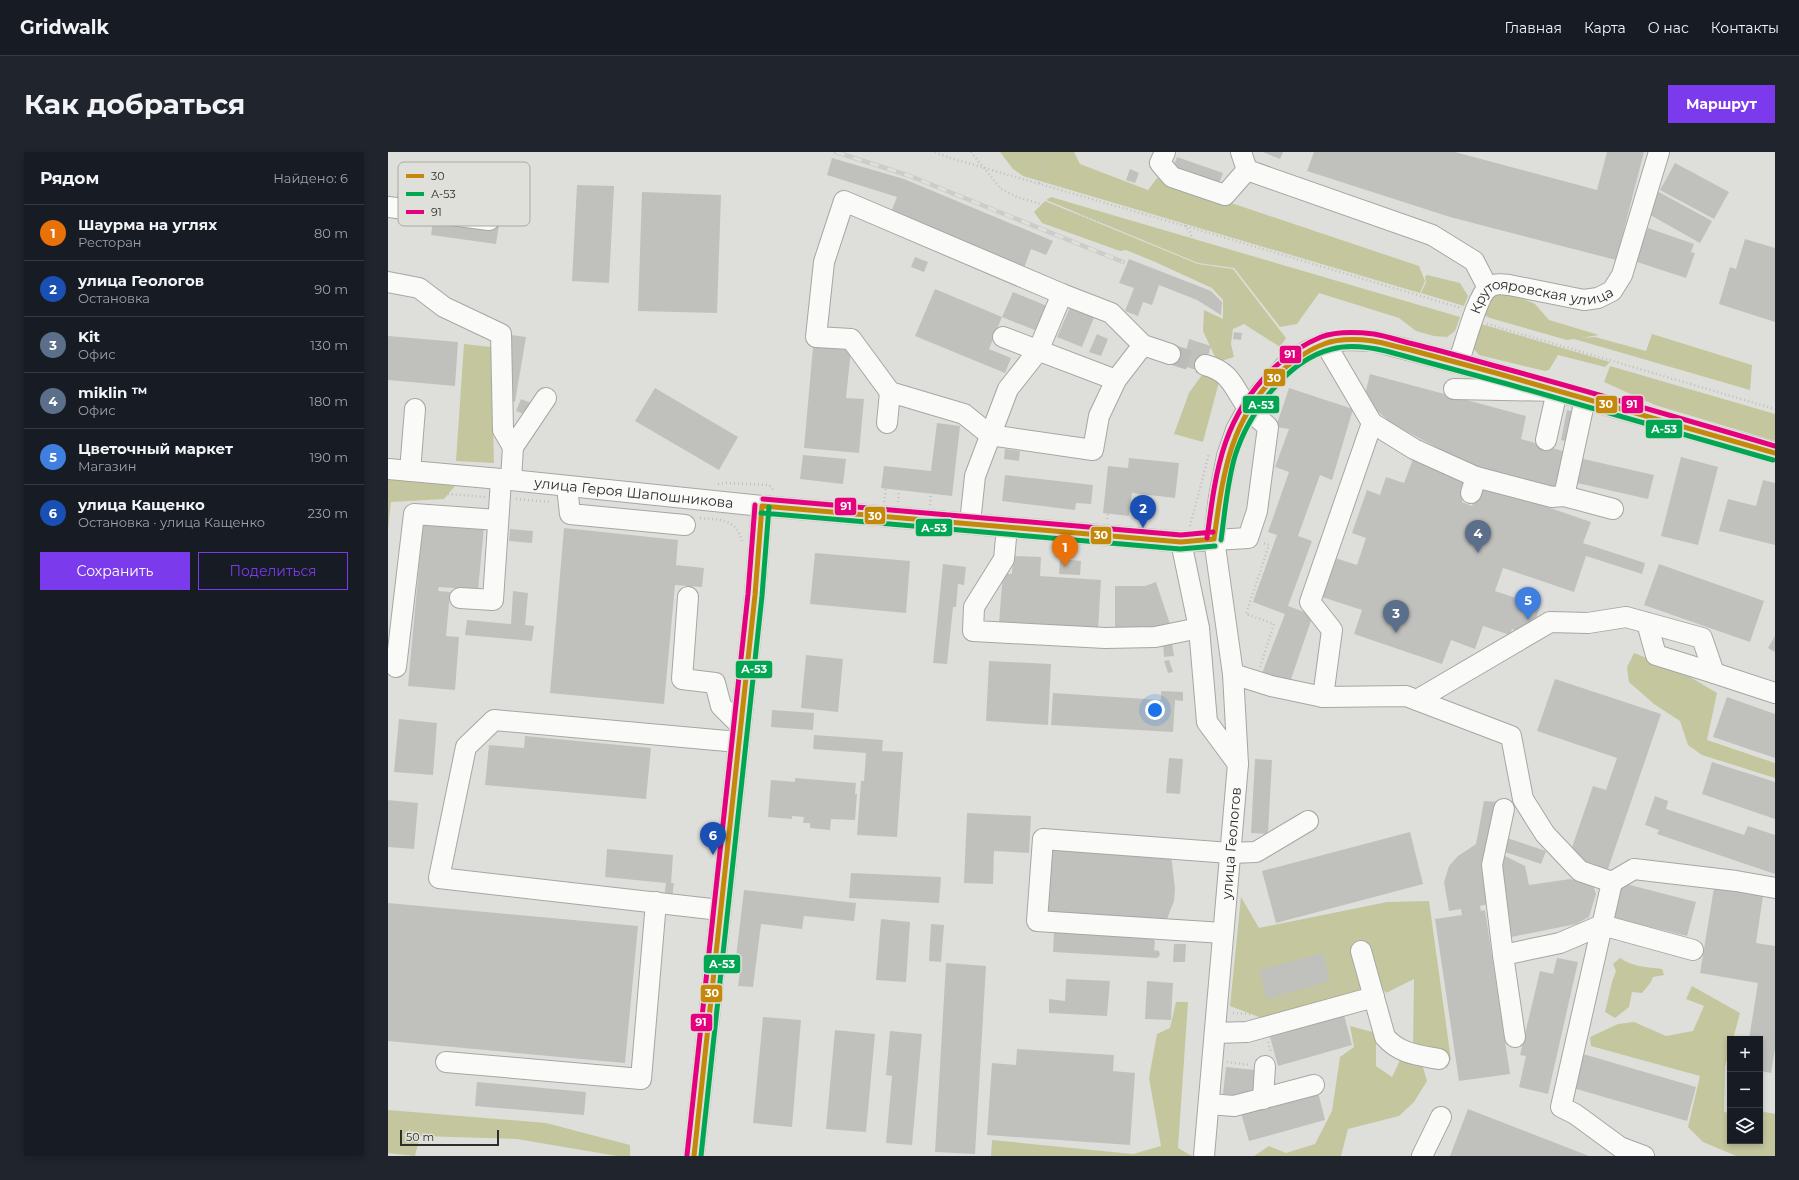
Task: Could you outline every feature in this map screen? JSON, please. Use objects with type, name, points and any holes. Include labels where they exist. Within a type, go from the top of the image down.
[{"type":"street","points":[[1165,152],[1160,163],[1172,177],[1225,195],[1244,161],[1432,235],[1474,261],[1488,288]]},
{"type":"street","name":"Крутояровская улица","points":[[1458,363],[1480,299],[1488,288],[1498,284],[1509,285],[1584,300],[1598,298],[1612,291],[1622,275],[1659,152]]},
{"type":"street","points":[[1143,345],[1116,380],[1099,416],[1093,450],[990,435],[964,414],[890,392],[851,340],[816,337],[824,262],[844,201],[1062,294],[1111,313],[1143,345],[1170,354]]},
{"type":"street","points":[[388,207],[398,208]]},
{"type":"street","points":[[388,282],[419,288],[444,307],[501,334],[503,430],[513,447]]},
{"type":"street","points":[[970,523],[975,476],[1008,389],[1038,351],[1062,294]]},
{"type":"street","points":[[1003,337],[1116,380]]},
{"type":"street","name":"улица Геологов","points":[[1204,1156],[1238,764],[1233,674],[1214,539],[1219,497],[1227,456],[1236,430],[1248,408],[1260,393],[1286,366],[1307,351],[1325,343],[1347,340],[1374,341],[1458,363],[1775,453]]},
{"type":"street","points":[[1325,343],[1372,423],[1474,485],[1552,497],[1564,496],[1613,509]]},
{"type":"street","points":[[1205,365],[1212,367],[1229,378],[1248,408],[1268,427],[1257,511],[1248,538]]},
{"type":"street","points":[[1454,389],[1557,391],[1546,440]]},
{"type":"street","points":[[888,423],[890,392]]},
{"type":"street","points":[[460,598],[493,600],[498,520],[513,447],[546,398]]},
{"type":"street","points":[[1564,496],[1585,399]]},
{"type":"street","points":[[410,471],[415,409]]},
{"type":"street","points":[[1322,697],[1332,630],[1310,602],[1372,423]]},
{"type":"street","name":"улица Героя Шапошникова","points":[[388,469],[568,495],[654,495],[762,506],[1007,527],[1182,534],[1214,539],[1248,538]]},
{"type":"street","points":[[568,495],[570,514],[685,525]]},
{"type":"street","points":[[652,522],[654,495]]},
{"type":"street","points":[[694,1156],[755,595],[762,506]]},
{"type":"street","points":[[396,668],[414,514],[498,520]]},
{"type":"street","points":[[1007,527],[1004,559],[974,607],[973,631],[1105,638],[1155,637],[1198,628]]},
{"type":"street","points":[[1182,534],[1198,628],[1207,722],[1238,764]]},
{"type":"street","points":[[688,597],[682,679],[715,683],[721,706],[732,719],[739,733]]},
{"type":"street","points":[[1417,700],[1550,622],[1588,623],[1626,617],[1702,638],[1714,673]]},
{"type":"street","points":[[1646,623],[1656,655],[1775,693]]},
{"type":"street","points":[[1233,674],[1255,681],[1322,697],[1406,696],[1511,736],[1523,799],[1545,834],[1580,871],[1612,882]]},
{"type":"street","points":[[720,910],[439,878],[466,747],[494,720],[739,733]]},
{"type":"street","points":[[1504,809],[1492,865],[1515,1037]]},
{"type":"street","points":[[1223,933],[1037,921],[1043,839],[1230,853],[1256,852],[1308,821]]},
{"type":"street","points":[[1644,1156],[1620,1147],[1575,1114],[1561,1107],[1612,882],[1634,869],[1736,881],[1775,888]]},
{"type":"street","points":[[446,1062],[640,1079],[656,902]]},
{"type":"street","points":[[1503,955],[1560,943],[1602,925],[1693,950]]},
{"type":"street","points":[[1361,952],[1385,1037],[1393,1047],[1412,1054],[1439,1059]]},
{"type":"street","points":[[1215,1033],[1247,1032],[1374,997]]},
{"type":"street","points":[[1263,1099],[1265,1066]]},
{"type":"street","points":[[1209,1104],[1234,1106],[1314,1085]]},
{"type":"street","points":[[1422,1156],[1441,1117]]},
{"type":"path","points":[[935,152],[950,158],[1185,226],[1775,409]]},
{"type":"path","points":[[971,152],[1001,189],[1016,197],[1196,250]]},
{"type":"path","points":[[1039,183],[1050,152]]},
{"type":"path","points":[[1185,226],[1190,232],[1196,250],[1226,287],[1230,307],[1229,354]]},
{"type":"path","points":[[1182,534],[1190,526],[1209,454]]},
{"type":"path","points":[[388,489],[504,486],[568,495]]},
{"type":"path","points":[[884,504],[886,488]]},
{"type":"path","points":[[898,505],[899,490]]},
{"type":"path","points":[[930,509],[931,494]]},
{"type":"path","points":[[1107,519],[1108,513]]},
{"type":"path","points":[[685,525],[691,518],[726,520],[736,529],[741,537],[743,545]]},
{"type":"path","points":[[1102,519],[1114,520]]},
{"type":"path","points":[[1248,538],[1268,545],[1246,614],[1274,624],[1255,681]]},
{"type":"path","points":[[1226,1012],[1252,1014],[1271,1004],[1369,978]]},
{"type":"path","points":[[1314,986],[1316,992]]},
{"type":"path","points":[[1282,994],[1284,1001]]},
{"type":"path","points":[[1222,1062],[1265,1066],[1273,1062],[1268,1041]]},
{"type":"green space","points":[[1000,152],[1074,152],[1080,164],[1148,190],[1157,178],[1419,266],[1425,281],[1420,293],[1023,176],[1013,169]]},
{"type":"green space","points":[[1051,197],[1460,317],[1455,331],[1447,337],[1434,336],[1416,331],[1399,318],[1319,293],[1297,324],[1280,327],[1234,268],[1198,263],[1046,200]]},
{"type":"green space","points":[[1045,201],[1198,264],[1233,269],[1286,338],[1280,347],[1244,324],[1233,329],[1231,344],[1234,357],[1221,361],[1216,359],[1203,331],[1204,310],[1223,319],[1223,300],[1212,288],[1126,250],[1120,251],[1042,223],[1034,212]]},
{"type":"green space","points":[[1427,275],[1460,283],[1468,296],[1464,306],[1421,293],[1426,282],[1425,277]]},
{"type":"green space","points":[[1496,291],[1511,293],[1535,304],[1549,320],[1599,335],[1581,338],[1595,337],[1646,351],[1652,334],[1752,365],[1750,390],[1574,339],[1567,340],[1490,318],[1480,313]]},
{"type":"green space","points":[[1481,324],[1610,362],[1605,367],[1558,355],[1549,370],[1545,371],[1479,355],[1470,345]]},
{"type":"green space","points":[[464,344],[491,347],[494,463],[456,461]]},
{"type":"green space","points":[[1610,366],[1775,414],[1775,441],[1655,405],[1604,382]]},
{"type":"green space","points":[[1204,372],[1219,382],[1203,442],[1174,434],[1189,393]]},
{"type":"green space","points":[[404,478],[455,486],[444,499],[391,502],[388,529],[388,480]]},
{"type":"green space","points":[[1634,653],[1680,671],[1717,693],[1707,740],[1775,763],[1775,778],[1702,755],[1688,745],[1680,721],[1654,704],[1629,682],[1627,667]]},
{"type":"green space","points":[[1241,897],[1259,928],[1387,902],[1429,901],[1451,1060],[1413,1046],[1414,979],[1386,993],[1376,980],[1354,996],[1267,1020],[1230,1006]]},
{"type":"green space","points":[[1620,958],[1635,965],[1662,969],[1664,975],[1653,977],[1642,993],[1632,992],[1629,1007],[1615,1018],[1605,1012],[1616,971],[1613,964]]},
{"type":"green space","points":[[1692,986],[1740,1013],[1734,1036],[1727,1036],[1724,1112],[1727,1112],[1727,1144],[1763,1144],[1763,1112],[1775,1114],[1775,1156],[1736,1156],[1703,1142],[1688,1127],[1700,1076],[1591,1046],[1590,1037],[1618,1024],[1634,1022],[1666,1036],[1693,1031],[1704,1006],[1686,999]]},
{"type":"green space","points":[[1176,1002],[1188,1002],[1178,1148],[1192,1156],[991,1156],[992,1140],[1133,1154],[1161,1146],[1149,1078],[1157,1034],[1170,1028]]},
{"type":"green space","points":[[1350,1026],[1376,1033],[1376,1066],[1392,1077],[1402,1056],[1422,1064],[1427,1081],[1414,1102],[1399,1116],[1348,1129],[1341,1156],[1254,1156],[1269,1146],[1286,1153],[1315,1144],[1332,1111],[1340,1057],[1354,1047]]},
{"type":"green space","points":[[388,1110],[546,1123],[630,1145],[630,1156],[617,1156],[517,1139],[420,1136],[415,1156],[388,1153]]},
{"type":"building","points":[[1263,152],[1283,152],[1280,159]]},
{"type":"building","points":[[1314,152],[1455,152],[1597,190],[1607,152],[1644,152],[1616,260],[1450,217],[1307,171]]},
{"type":"building","points":[[1177,157],[1223,173],[1219,184],[1173,168]]},
{"type":"building","points":[[832,158],[904,179],[1053,241],[1046,255],[1031,249],[1024,268],[891,212],[897,197],[827,175]]},
{"type":"building","points":[[1675,163],[1729,192],[1714,219],[1660,190]]},
{"type":"building","points":[[1130,169],[1139,173],[1135,183],[1126,180]]},
{"type":"building","points":[[577,185],[614,186],[609,283],[572,281]]},
{"type":"building","points":[[1657,191],[1712,221],[1700,243],[1645,212]]},
{"type":"building","points":[[642,192],[721,195],[717,313],[638,311]]},
{"type":"building","points":[[432,226],[499,226],[496,244],[431,235]]},
{"type":"building","points":[[1648,228],[1694,244],[1691,252],[1695,253],[1686,278],[1628,259],[1637,230],[1646,233]]},
{"type":"building","points":[[1745,239],[1775,248],[1775,322],[1719,304],[1730,267],[1736,269]]},
{"type":"building","points":[[915,257],[928,262],[924,272],[911,267]]},
{"type":"building","points":[[1129,259],[1211,291],[1222,302],[1221,315],[1197,300],[1159,285],[1152,305],[1143,302],[1138,316],[1125,311],[1134,288],[1119,283]]},
{"type":"building","points":[[935,289],[1002,317],[989,349],[1011,358],[1005,373],[915,336]]},
{"type":"building","points":[[1013,292],[1047,306],[1037,331],[1002,317]]},
{"type":"building","points":[[1071,305],[1095,315],[1082,347],[1057,337]]},
{"type":"building","points":[[1234,332],[1242,333],[1241,340],[1233,339]]},
{"type":"building","points":[[1097,334],[1108,339],[1101,356],[1089,352]]},
{"type":"building","points":[[511,335],[526,337],[515,402],[504,395]]},
{"type":"building","points":[[388,336],[458,342],[455,386],[388,380]]},
{"type":"building","points":[[1189,339],[1211,346],[1203,372],[1167,361],[1172,347],[1186,351]]},
{"type":"building","points":[[813,347],[851,350],[846,398],[864,399],[859,453],[804,448]]},
{"type":"building","points":[[1370,374],[1526,416],[1521,439],[1566,452],[1557,491],[1490,475],[1392,424],[1364,399]]},
{"type":"building","points":[[655,388],[738,437],[719,470],[635,421]]},
{"type":"building","points":[[1289,388],[1353,409],[1332,480],[1320,475],[1298,536],[1312,541],[1288,606],[1313,615],[1289,685],[1261,676],[1285,614],[1253,602],[1277,535],[1268,532],[1289,472],[1275,467],[1289,429],[1276,427]]},
{"type":"building","points":[[521,399],[531,403],[526,415],[516,411]]},
{"type":"building","points":[[1567,410],[1576,412],[1569,442],[1561,440]]},
{"type":"building","points":[[937,423],[960,426],[952,496],[881,488],[884,466],[931,471]]},
{"type":"building","points":[[1005,449],[1020,451],[1019,461],[1004,459]]},
{"type":"building","points":[[803,455],[846,459],[843,484],[800,479]]},
{"type":"building","points":[[1681,457],[1718,467],[1698,545],[1661,536]]},
{"type":"building","points":[[1129,458],[1179,463],[1175,498],[1132,493],[1129,516],[1103,513],[1108,466],[1128,468]]},
{"type":"building","points":[[1579,458],[1654,475],[1648,499],[1573,482]]},
{"type":"building","points":[[1413,459],[1471,479],[1462,502],[1472,506],[1480,484],[1591,522],[1583,543],[1645,563],[1642,574],[1586,556],[1574,592],[1503,568],[1495,591],[1540,606],[1534,625],[1525,634],[1512,629],[1510,635],[1483,626],[1475,649],[1451,640],[1442,664],[1354,634],[1362,610],[1319,596],[1332,557],[1357,565],[1366,538],[1352,533],[1367,490],[1380,495],[1386,477],[1404,483]]},
{"type":"building","points":[[1005,475],[1093,485],[1091,504],[1076,503],[1075,510],[1002,501]]},
{"type":"building","points":[[1763,480],[1775,483],[1775,545],[1719,531],[1728,499],[1756,506]]},
{"type":"building","points":[[423,522],[484,527],[478,590],[439,587],[438,591],[450,592],[446,636],[459,637],[455,690],[408,686]]},
{"type":"building","points":[[564,528],[678,540],[676,565],[704,568],[702,587],[675,585],[664,704],[550,693]]},
{"type":"building","points":[[510,529],[533,531],[532,543],[509,541]]},
{"type":"building","points":[[815,553],[910,561],[906,613],[810,604]]},
{"type":"building","points":[[1013,556],[1041,557],[1040,576],[1101,580],[1098,630],[999,623],[1003,573],[1012,574]]},
{"type":"building","points":[[1060,559],[1081,561],[1080,575],[1059,574]]},
{"type":"building","points":[[943,564],[966,567],[964,585],[958,584],[956,607],[953,607],[947,664],[933,663]]},
{"type":"building","points":[[1659,564],[1764,601],[1750,642],[1644,605]]},
{"type":"building","points":[[1156,582],[1171,627],[1115,631],[1115,586],[1145,586]]},
{"type":"building","points":[[513,591],[528,593],[525,625],[534,626],[532,641],[465,635],[467,620],[511,624]]},
{"type":"building","points":[[1775,636],[1775,652],[1768,648]]},
{"type":"building","points":[[1172,643],[1174,656],[1164,657],[1163,644]]},
{"type":"building","points":[[806,655],[843,659],[838,712],[801,708]]},
{"type":"building","points":[[1169,660],[1173,672],[1168,673],[1164,661]]},
{"type":"building","points":[[989,661],[1051,664],[1048,725],[986,721]]},
{"type":"building","points":[[1555,679],[1661,714],[1608,869],[1569,856],[1593,786],[1606,790],[1617,758],[1537,731]]},
{"type":"building","points":[[1161,691],[1183,692],[1183,701],[1175,700],[1173,732],[1051,725],[1053,693],[1161,700]]},
{"type":"building","points":[[1727,697],[1775,714],[1775,758],[1713,737]]},
{"type":"building","points":[[772,710],[814,713],[813,730],[771,727]]},
{"type":"building","points":[[399,719],[437,723],[433,775],[394,772]]},
{"type":"building","points":[[814,735],[883,740],[882,751],[903,752],[897,837],[857,835],[861,781],[864,781],[866,753],[813,749]]},
{"type":"building","points":[[525,736],[651,748],[646,799],[485,785],[489,745],[524,748]]},
{"type":"building","points":[[1169,758],[1183,759],[1180,794],[1166,793]]},
{"type":"building","points":[[1255,759],[1272,760],[1268,834],[1251,833]]},
{"type":"building","points":[[1712,762],[1775,782],[1775,819],[1702,794]]},
{"type":"building","points":[[795,778],[856,783],[855,794],[857,794],[855,820],[831,819],[830,830],[810,828],[810,823],[803,823],[804,817],[792,816],[792,819],[768,817],[771,780],[795,782]]},
{"type":"building","points":[[1655,796],[1668,801],[1666,809],[1744,835],[1748,826],[1775,835],[1775,874],[1657,834],[1659,830],[1645,825]]},
{"type":"building","points":[[388,800],[418,803],[414,849],[388,847]]},
{"type":"building","points":[[1484,801],[1499,802],[1490,854],[1481,862],[1488,904],[1480,906],[1481,911],[1485,910],[1510,1074],[1459,1081],[1435,919],[1462,915],[1461,909],[1449,911],[1444,882],[1449,866],[1458,856],[1476,844]]},
{"type":"building","points":[[967,813],[1031,816],[1029,853],[994,851],[993,884],[964,883]]},
{"type":"building","points":[[1410,832],[1423,884],[1276,923],[1262,871]]},
{"type":"building","points":[[1507,838],[1546,851],[1541,864],[1502,851]]},
{"type":"building","points":[[1049,848],[1171,854],[1175,889],[1174,901],[1167,919],[1046,913]]},
{"type":"building","points":[[607,849],[673,855],[671,883],[674,883],[672,898],[664,897],[666,883],[605,877]]},
{"type":"building","points":[[1499,853],[1525,866],[1529,885],[1570,879],[1593,885],[1596,894],[1589,917],[1576,924],[1511,937]]},
{"type":"building","points":[[851,873],[941,877],[939,903],[849,898]]},
{"type":"building","points":[[1622,883],[1696,902],[1687,936],[1614,918]]},
{"type":"building","points":[[1714,888],[1763,896],[1756,943],[1775,946],[1775,1049],[1771,1073],[1763,1072],[1763,1036],[1749,1036],[1758,983],[1700,973]]},
{"type":"building","points":[[744,890],[856,903],[854,921],[804,916],[802,929],[761,924],[753,987],[738,986],[742,957],[736,957]]},
{"type":"building","points":[[388,903],[638,926],[625,1063],[388,1041]]},
{"type":"building","points":[[881,919],[910,922],[906,982],[876,980]]},
{"type":"building","points":[[931,924],[944,925],[941,962],[929,961]]},
{"type":"building","points":[[1054,932],[1152,936],[1155,942],[1154,950],[1159,951],[1160,955],[1157,958],[1053,952]]},
{"type":"building","points":[[1174,944],[1186,944],[1185,962],[1173,962]]},
{"type":"building","points":[[1323,953],[1330,981],[1267,999],[1259,970]]},
{"type":"building","points":[[1557,958],[1578,962],[1548,1094],[1519,1087],[1526,1056],[1520,1055],[1540,971],[1553,974]]},
{"type":"building","points":[[946,963],[986,966],[975,1154],[935,1152]]},
{"type":"building","points":[[1066,979],[1110,981],[1107,1016],[1049,1013],[1049,999],[1065,1001]]},
{"type":"building","points":[[1147,981],[1173,983],[1171,1020],[1145,1019]]},
{"type":"building","points":[[1344,1015],[1352,1045],[1278,1066],[1270,1037]]},
{"type":"building","points":[[763,1017],[801,1020],[792,1127],[753,1123]]},
{"type":"building","points":[[835,1030],[875,1034],[866,1132],[826,1129]]},
{"type":"building","points":[[890,1031],[922,1034],[912,1145],[886,1143],[892,1076],[886,1075]]},
{"type":"building","points":[[1017,1049],[1114,1055],[1113,1071],[1135,1073],[1130,1145],[987,1135],[992,1063],[1016,1065]]},
{"type":"building","points":[[1583,1054],[1696,1087],[1687,1121],[1573,1088]]},
{"type":"building","points":[[1226,1067],[1255,1070],[1252,1097],[1223,1094]]},
{"type":"building","points":[[477,1082],[586,1092],[584,1115],[475,1106]]},
{"type":"building","points":[[1318,1092],[1325,1120],[1249,1141],[1241,1113]]},
{"type":"building","points":[[1468,1109],[1589,1156],[1450,1156]]},
{"type":"tunnel","points":[[1170,354],[1205,365]]},
{"type":"railway","points":[[836,152],[910,176],[1123,262]]},
{"type":"transit line","name":"91","points":[[1207,538],[1214,489],[1225,445],[1233,424],[1244,404],[1258,385],[1286,357],[1309,343],[1327,335],[1347,332],[1374,334],[1387,337],[1568,386],[1775,446]]},
{"type":"transit line","name":"30","points":[[1214,539],[1225,470],[1231,449],[1249,409],[1263,390],[1280,372],[1300,356],[1324,344],[1342,340],[1354,339],[1373,341],[1407,349],[1775,453]]},
{"type":"transit line","name":"А-53","points":[[1221,540],[1232,466],[1249,423],[1272,391],[1300,364],[1315,355],[1339,347],[1373,348],[1386,351],[1773,460]]},
{"type":"transit line","name":"91","points":[[763,499],[1181,535],[1213,532]]},
{"type":"transit line","name":"91","points":[[687,1155],[748,594],[755,505]]},
{"type":"transit line","name":"30","points":[[762,506],[1181,542],[1214,539]]},
{"type":"transit line","name":"30","points":[[694,1156],[755,595],[762,506]]},
{"type":"transit line","name":"А-53","points":[[701,1156],[762,596],[769,507]]},
{"type":"transit line","name":"А-53","points":[[761,513],[1180,549],[1215,546]]},
{"type":"place","name":"улица Геологов","points":[[1143,528]]},
{"type":"place","name":"miklin ™","points":[[1478,553]]},
{"type":"place","name":"Шаурма на углях","points":[[1065,567]]},
{"type":"place","name":"Цветочный маркет","points":[[1528,620]]},
{"type":"place","name":"Kit","points":[[1396,633]]},
{"type":"place","name":"улица Кащенко","points":[[713,855]]}]
